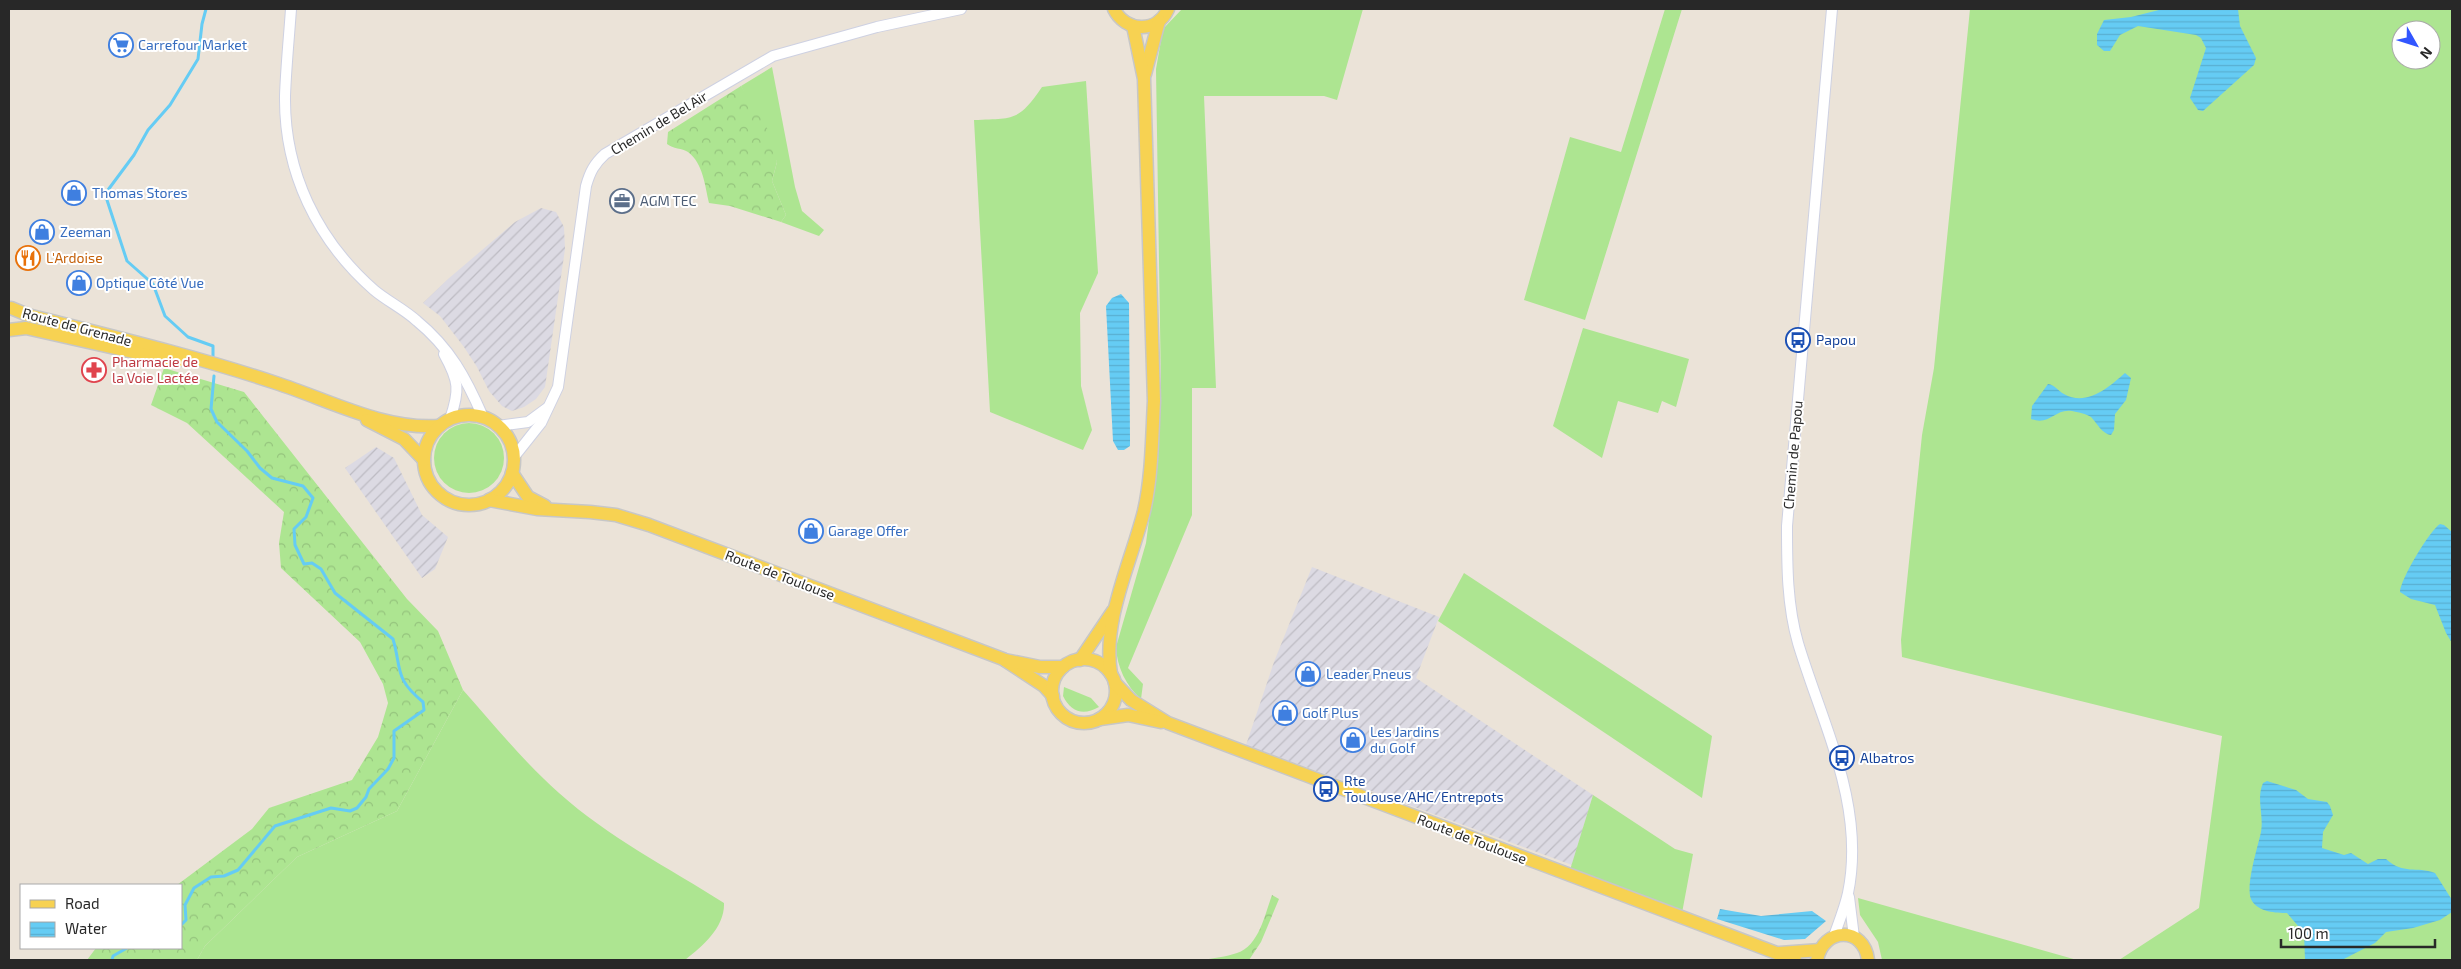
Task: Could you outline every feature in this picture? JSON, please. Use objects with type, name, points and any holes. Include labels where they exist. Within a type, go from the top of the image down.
[{"type":"main road","points":[[1114,9],[1121,20],[1133,26],[1146,27],[1166,13]]},
{"type":"main road","points":[[1144,79],[1166,13]]},
{"type":"main road","points":[[1113,679],[1097,662],[1080,660],[1063,667],[1056,678],[1053,696],[1058,709],[1068,718],[1081,723],[1100,719],[1113,704],[1113,679],[1108,644],[1144,509],[1152,437],[1153,366],[1144,79],[1133,26]]},
{"type":"main road","points":[[9,329],[13,316],[10,306]]},
{"type":"main road","name":"Route de Grenade","points":[[10,306],[20,313],[202,361],[276,383],[338,406]]},
{"type":"main road","name":"Route de Grenade","points":[[9,329],[26,328],[164,359],[202,361]]},
{"type":"main road","points":[[338,406],[410,427],[439,426]]},
{"type":"main road","points":[[338,406],[404,439],[424,460]]},
{"type":"main road","points":[[466,415],[483,417],[498,426],[510,440],[514,457],[512,473],[503,489],[489,500],[477,504],[463,504],[449,500],[436,491],[427,477],[424,460],[428,441],[439,426],[450,418],[466,415]]},
{"type":"main road","name":"Route de Toulouse","points":[[512,473],[528,497],[552,509]]},
{"type":"main road","name":"Route de Toulouse","points":[[489,500],[538,509],[616,516],[649,525],[1003,659],[1046,668],[1063,667]]},
{"type":"main road","points":[[1080,660],[1117,605]]},
{"type":"main road","name":"Route de Toulouse","points":[[1003,659],[1044,686],[1053,696]]},
{"type":"main road","name":"Route de Toulouse","points":[[1113,679],[1131,700],[1168,723]]},
{"type":"main road","name":"Route de Toulouse","points":[[1100,719],[1128,714],[1168,723],[1749,945],[1795,960]]},
{"type":"main road","points":[[1819,955],[1826,941],[1834,936],[1844,935],[1854,937],[1862,943],[1867,952],[1868,960]]},
{"type":"main road","name":"Route de Toulouse","points":[[1776,953],[1819,955]]},
{"type":"street","points":[[291,9],[285,98],[289,144],[306,202],[325,235],[357,275],[417,321],[451,353],[483,417]]},
{"type":"street","name":"Chemin de Bel Air","points":[[514,457],[541,423],[559,382],[586,186],[590,170],[597,161],[605,154],[774,56],[877,26],[961,9]]},
{"type":"street","name":"Chemin de Papou","points":[[1832,9],[1789,496],[1788,575],[1798,642],[1845,790],[1852,834],[1848,893],[1854,937]]},
{"type":"street","points":[[435,338],[458,384],[457,399],[450,418]]},
{"type":"street","points":[[498,426],[528,422],[548,408]]},
{"type":"street","name":"Chemin de Papou","points":[[1834,936],[1848,893]]},
{"type":"shaded area","points":[[541,208],[556,212],[564,227],[565,249],[545,387],[536,399],[524,407],[512,411],[502,406],[489,391],[464,347],[440,316],[423,303],[515,222]]},
{"type":"shaded area","points":[[376,447],[394,458],[422,515],[448,537],[435,569],[422,578],[345,468]]},
{"type":"shaded area","points":[[1312,567],[1439,617],[1416,678],[1593,795],[1572,865],[1246,745],[1274,662]]},
{"type":"green space","points":[[1182,9],[1363,9],[1337,100],[1324,96],[1204,96],[1216,388],[1192,388],[1192,515],[1128,668],[1143,684],[1141,699],[1123,676],[1118,662],[1116,647],[1146,543],[1157,458],[1161,389],[1156,69],[1163,29]]},
{"type":"green space","points":[[1665,9],[1682,9],[1585,320],[1524,300],[1570,137],[1621,152]]},
{"type":"green space","points":[[1970,9],[2452,9],[2452,960],[2119,960],[2199,908],[2222,736],[1902,657],[1901,640],[1922,435],[1934,368]]},
{"type":"green space","points":[[772,67],[795,187],[802,211],[824,230],[819,236],[781,222],[786,215],[772,181],[777,162],[741,86]]},
{"type":"green space","points":[[1086,81],[1098,273],[1080,313],[1081,386],[1092,430],[1083,450],[990,412],[974,120],[1014,116],[1027,107],[1042,87]]},
{"type":"green space","points":[[741,86],[770,133],[777,162],[772,181],[786,215],[781,222],[730,206],[709,203],[703,175],[697,162],[688,152],[667,144],[668,132]]},
{"type":"green space","points":[[1583,328],[1689,359],[1676,407],[1662,401],[1658,413],[1618,401],[1602,458],[1553,426]]},
{"type":"green space","points":[[164,368],[244,392],[407,599],[438,631],[463,690],[397,811],[297,857],[205,946],[197,960],[87,960],[95,949],[182,949],[182,884],[178,884],[252,829],[269,808],[352,780],[378,737],[388,703],[383,684],[360,642],[281,568],[279,543],[284,512],[187,423],[151,405]]},
{"type":"green space","points":[[469,423],[488,429],[498,439],[504,458],[498,477],[488,487],[469,493],[450,487],[440,477],[434,458],[440,439],[450,429]]},
{"type":"green space","points":[[1464,573],[1712,736],[1702,798],[1438,621]]},
{"type":"green space","points":[[1064,687],[1091,698],[1099,707],[1083,712],[1074,709],[1063,696]]},
{"type":"green space","points":[[463,690],[534,769],[578,809],[618,838],[724,903],[721,920],[706,942],[685,960],[197,960],[205,946],[297,857],[397,811]]},
{"type":"green space","points":[[1593,795],[1675,849],[1693,854],[1682,913],[1570,870]]},
{"type":"green space","points":[[1272,895],[1279,899],[1261,942],[1249,960],[1202,960],[1237,953],[1251,944],[1264,920]]},
{"type":"green space","points":[[1858,898],[2077,960],[1882,960],[1878,942],[1860,915]]},
{"type":"water","points":[[2163,9],[2238,9],[2240,26],[2256,58],[2254,65],[2203,111],[2198,110],[2190,98],[2206,48],[2201,38],[2196,35],[2138,26],[2120,35],[2110,51],[2104,51],[2097,45],[2097,34],[2104,20],[2131,17]]},
{"type":"water","points":[[1121,294],[1129,303],[1130,446],[1124,450],[1118,450],[1113,441],[1106,306],[1112,298]]},
{"type":"water","points":[[2125,373],[2131,378],[2126,400],[2115,414],[2114,430],[2111,435],[2102,430],[2091,417],[2072,411],[2061,412],[2048,419],[2038,421],[2031,419],[2032,406],[2048,384],[2073,397],[2089,397],[2105,389]]},
{"type":"water","points":[[2440,524],[2452,532],[2452,643],[2435,605],[2411,599],[2400,592],[2405,577],[2416,556],[2435,528]]},
{"type":"water","points":[[2267,781],[2296,790],[2308,799],[2327,802],[2333,815],[2323,832],[2322,848],[2344,855],[2351,853],[2368,864],[2378,859],[2386,859],[2404,869],[2435,873],[2452,900],[2452,912],[2440,920],[2413,928],[2386,932],[2375,943],[2342,960],[2305,960],[2304,933],[2287,913],[2263,910],[2255,905],[2250,895],[2251,878],[2262,826],[2260,795],[2263,783]]},
{"type":"water","points":[[1720,909],[1761,916],[1812,911],[1826,921],[1805,939],[1784,940],[1717,919]]},
{"type":"waterway","points":[[206,9],[202,24],[198,59],[170,105],[148,130],[134,155],[105,194],[127,261],[153,284],[165,316],[188,337],[213,346],[213,359]]},
{"type":"waterway","points":[[182,924],[186,920],[185,905],[194,888],[211,877],[224,876],[238,870],[275,826],[331,808],[350,811],[357,808],[366,797],[369,789],[388,769],[394,758],[394,731],[424,710],[423,702],[403,680],[393,639],[335,593],[321,569],[312,563],[304,564],[295,545],[294,529],[306,517],[313,498],[303,486],[272,478],[260,468],[247,451],[217,422],[211,409],[214,376]]},
{"type":"waterway","points":[[112,960],[113,956],[125,949]]},
{"type":"place","name":"Carrefour Market","points":[[121,45]]},
{"type":"place","name":"Thomas Stores","points":[[74,193]]},
{"type":"place","name":"AGM TEC","points":[[622,201]]},
{"type":"place","name":"Zeeman","points":[[42,232]]},
{"type":"place","name":"L'Ardoise","points":[[28,258]]},
{"type":"place","name":"Optique Côté Vue","points":[[79,283]]},
{"type":"place","name":"Papou","points":[[1798,340]]},
{"type":"place","name":"Pharmacie de la Voie Lactée","points":[[94,370]]},
{"type":"place","name":"Garage Offer","points":[[811,531]]},
{"type":"place","name":"Leader Pneus","points":[[1308,674]]},
{"type":"place","name":"Golf Plus","points":[[1285,713]]},
{"type":"place","name":"Les Jardins du Golf","points":[[1353,740]]},
{"type":"place","name":"Albatros","points":[[1842,758]]},
{"type":"place","name":"Rte Toulouse/AHC/Entrepots","points":[[1326,789]]}]
